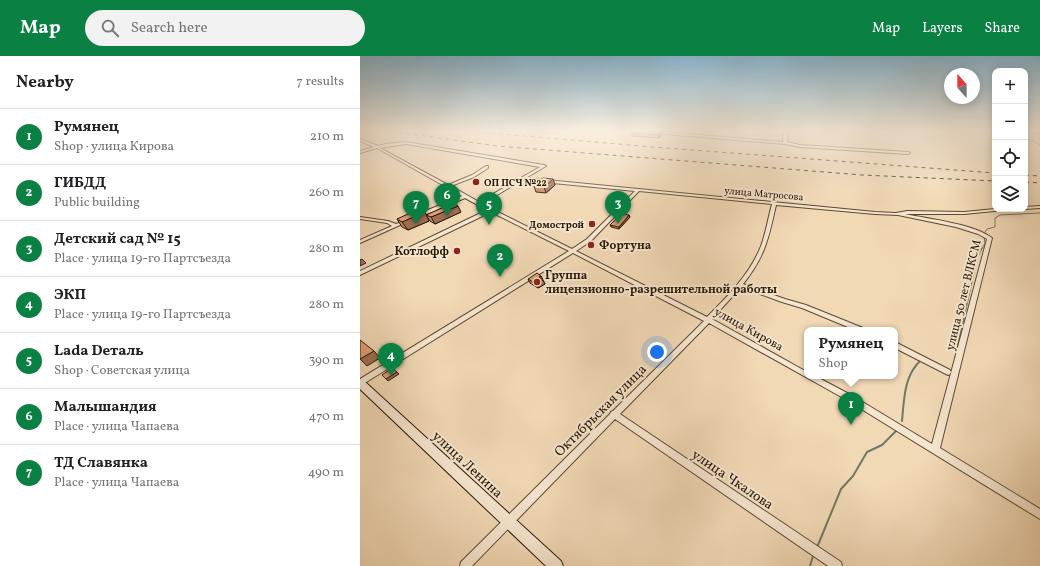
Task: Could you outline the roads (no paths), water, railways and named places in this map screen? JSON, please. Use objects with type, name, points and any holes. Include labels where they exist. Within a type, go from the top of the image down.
[{"type":"main road","name":"улица Ленина","points":[[360,383],[556,566]]},
{"type":"street","name":"улица Кирова","points":[[390,155],[479,204],[708,320],[804,373]]},
{"type":"street","points":[[477,155],[544,166],[479,204]]},
{"type":"street","points":[[448,186],[473,176],[487,167]]},
{"type":"street","name":"улица Матросова","points":[[522,178],[875,213],[964,213],[992,210]]},
{"type":"street","points":[[360,383],[574,251],[588,240],[638,190]]},
{"type":"street","points":[[360,242],[466,196]]},
{"type":"street","name":"Октябрьская улица","points":[[465,566],[740,286],[760,254],[768,232],[774,203]]},
{"type":"street","points":[[1028,208],[1040,207]]},
{"type":"street","points":[[360,274],[491,210]]},
{"type":"street","name":"улица 50 лет ВЛКСМ","points":[[896,214],[974,231],[990,238],[935,450]]},
{"type":"street","points":[[360,218],[388,222],[396,226]]},
{"type":"street","points":[[740,286],[804,306],[854,327]]},
{"type":"street","points":[[898,346],[948,372]]},
{"type":"street","name":"улица Кирова","points":[[815,379],[1040,514]]},
{"type":"street","name":"улица Чкалова","points":[[614,414],[837,566]]},
{"type":"waterway","points":[[985,232],[987,229],[995,227],[995,218],[1000,215],[1040,213]]},
{"type":"waterway","points":[[982,249],[985,243],[984,236]]},
{"type":"waterway","points":[[961,331],[977,258],[982,248]]},
{"type":"waterway","points":[[955,360],[961,330]]},
{"type":"waterway","points":[[902,421],[904,396],[908,380],[915,366],[921,360]]},
{"type":"waterway","points":[[818,545],[841,489],[853,476],[867,452],[882,445],[896,431]]},
{"type":"waterway","points":[[810,566],[813,556]]},
{"type":"railway","points":[[608,155],[862,175],[992,181]]},
{"type":"railway","points":[[756,155],[992,173]]},
{"type":"railway","points":[[1028,175],[1040,176]]},
{"type":"railway","points":[[1028,182],[1040,183]]},
{"type":"place","name":"ОП ПСЧ №22","points":[[476,182]]},
{"type":"place","name":"Малышандия","points":[[447,216]]},
{"type":"place","name":"ТД Славянка","points":[[416,224]]},
{"type":"place","name":"Домострой","points":[[592,224]]},
{"type":"place","name":"Детский сад № 15","points":[[618,224]]},
{"type":"place","name":"Lada Dеталь","points":[[489,225]]},
{"type":"place","name":"Фортуна","points":[[591,245]]},
{"type":"place","name":"Котлофф","points":[[457,251]]},
{"type":"place","name":"ГИБДД","points":[[500,277]]},
{"type":"place","name":"Группа лицензионно-разрешительной работы","points":[[537,282]]},
{"type":"place","name":"ЭКП","points":[[391,376]]},
{"type":"place","name":"Румянец","points":[[851,425]]}]
